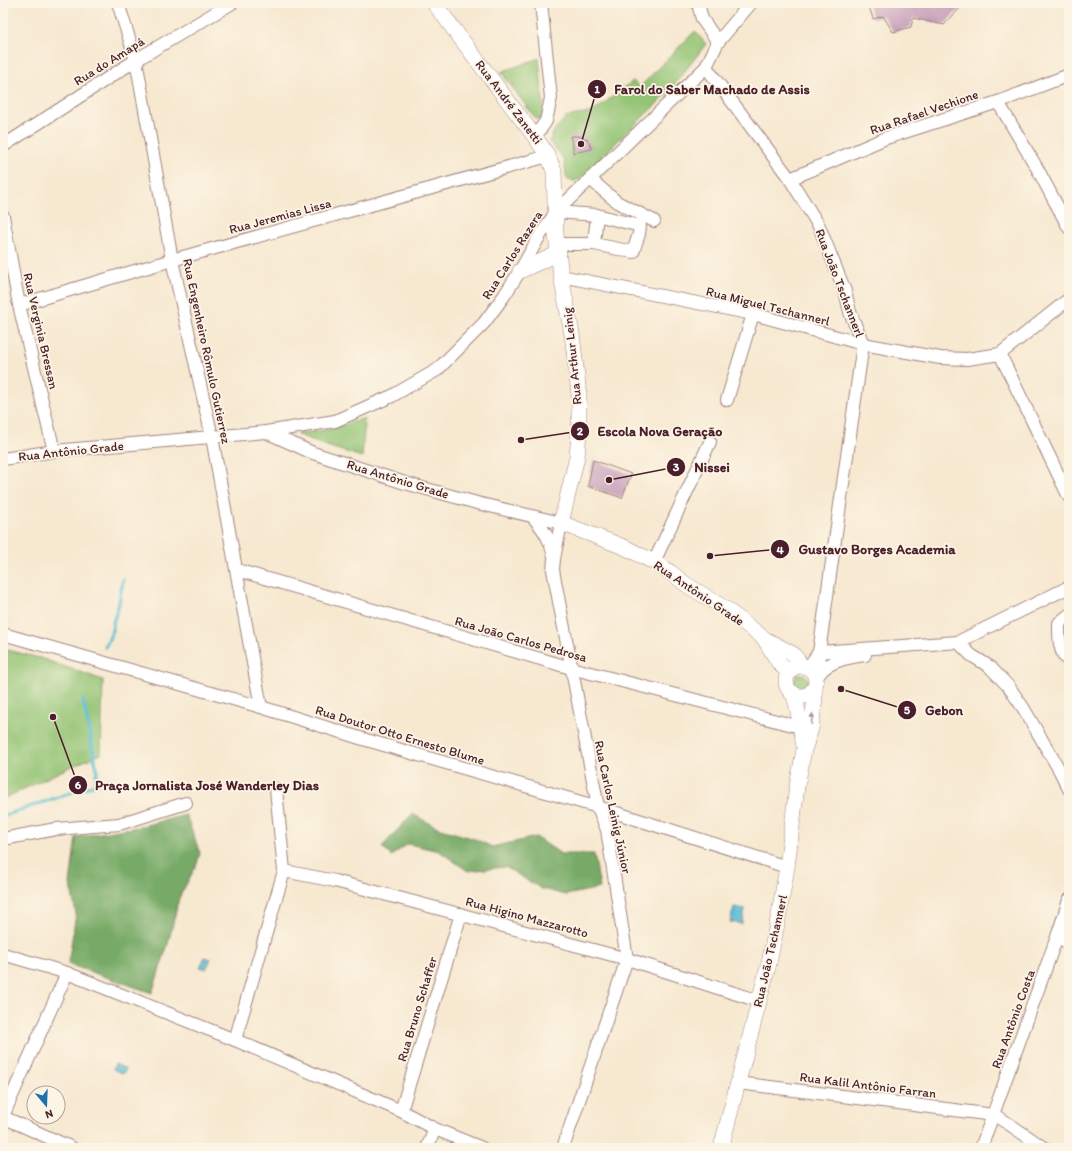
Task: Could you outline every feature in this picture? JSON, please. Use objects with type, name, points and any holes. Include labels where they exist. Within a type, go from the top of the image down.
[{"type":"main road","name":"Rua André Zanetti","points":[[434,3],[548,156],[554,171],[556,212]]},
{"type":"main road","name":"Rua Arthur Leinig","points":[[556,212],[561,276],[572,334],[579,394],[579,433],[577,457],[561,523]]},
{"type":"main road","points":[[520,271],[558,248]]},
{"type":"main road","name":"Rua Antônio Grade","points":[[561,523],[624,547],[654,562],[670,572],[686,585],[726,609],[765,639],[793,654],[812,674]]},
{"type":"main road","name":"Rua Antônio Grade","points":[[765,639],[779,663],[788,673]]},
{"type":"main road","points":[[792,669],[812,674],[812,691],[808,694],[798,695],[789,689],[787,684],[788,673],[792,669]]},
{"type":"main road","name":"Rua João Tschannerl","points":[[721,1148],[774,939],[787,868],[804,750],[811,730],[815,698],[812,674]]},
{"type":"main road","name":"Rua João Tschannerl","points":[[793,693],[797,706],[804,750]]},
{"type":"street","name":"Rua Engenheiro Rômulo Gutierrez","points":[[118,3],[136,60],[172,260],[212,437],[261,707]]},
{"type":"street","name":"Rua do Amapá","points":[[3,146],[136,60],[232,3]]},
{"type":"street","points":[[535,137],[546,121],[551,98],[541,3]]},
{"type":"street","points":[[698,3],[702,19],[718,42]]},
{"type":"street","name":"Rua Carlos Razera","points":[[266,432],[335,421],[392,396],[437,370],[484,323],[504,296],[539,237],[556,212],[706,67],[718,42],[752,3]]},
{"type":"street","name":"Rua João Tschannerl","points":[[706,67],[790,180],[819,226],[845,291],[852,317],[863,344],[819,652],[812,674]]},
{"type":"street","name":"Rua Rafael Vechione","points":[[790,180],[886,138],[998,102],[1069,75]]},
{"type":"street","points":[[998,102],[1037,168],[1069,228]]},
{"type":"street","name":"Rua Jeremias Lissa","points":[[20,305],[172,260],[548,156]]},
{"type":"street","points":[[590,179],[617,202],[654,221]]},
{"type":"street","points":[[556,212],[597,215],[640,226],[633,252],[594,244],[558,248]]},
{"type":"street","points":[[594,244],[597,215]]},
{"type":"street","name":"Rua Verginia Bressan","points":[[3,216],[20,305],[54,451]]},
{"type":"street","name":"Rua Miguel Tschannerl","points":[[561,276],[753,314],[863,344],[940,358],[967,359],[1000,354],[1069,299]]},
{"type":"street","points":[[727,400],[753,314]]},
{"type":"street","points":[[1000,354],[1069,497]]},
{"type":"street","name":"Rua Antônio Grade","points":[[3,459],[54,451],[266,432],[313,452],[353,466],[477,503],[561,523]]},
{"type":"street","points":[[654,562],[710,442]]},
{"type":"street","name":"Rua Carlos Leinig Júnior","points":[[533,517],[547,535],[554,559]]},
{"type":"street","name":"Rua Carlos Leinig Júnior","points":[[561,523],[553,570],[598,807],[606,830],[627,959],[563,1148]]},
{"type":"street","name":"Rua João Carlos Pedrosa","points":[[237,570],[571,668],[800,727]]},
{"type":"street","points":[[819,652],[958,642],[1069,587]]},
{"type":"street","points":[[1069,616],[1059,623],[1059,641],[1065,658],[1069,661]]},
{"type":"street","name":"Rua Doutor Otto Ernesto Blume","points":[[3,634],[261,707],[363,739],[598,807],[787,868]]},
{"type":"street","points":[[958,642],[971,656],[990,667],[1009,687],[1024,709],[1069,789]]},
{"type":"street","points":[[812,674],[831,664],[902,646]]},
{"type":"street","points":[[235,1040],[284,871],[276,789]]},
{"type":"street","points":[[3,839],[56,830],[119,824],[186,803]]},
{"type":"street","name":"Rua Higino Mazzarotto","points":[[284,871],[335,881],[627,959],[759,1001]]},
{"type":"street","name":"Rua Antônio Costa","points":[[981,1148],[994,1115],[1069,900]]},
{"type":"street","name":"Rua Bruno Schaffer","points":[[401,1111],[461,914]]},
{"type":"street","points":[[1058,934],[1069,945]]},
{"type":"street","points":[[3,954],[68,973],[235,1040],[401,1111],[482,1148]]},
{"type":"street","points":[[68,973],[3,1117],[72,1148]]},
{"type":"street","name":"Rua Kalil Antônio Farran","points":[[738,1083],[994,1115]]},
{"type":"street","points":[[994,1115],[1044,1148]]},
{"type":"street","points":[[427,1148],[436,1128]]},
{"type":"green space","points":[[695,31],[706,44],[667,94],[580,179],[574,181],[568,180],[565,163],[559,153],[549,142],[554,131],[566,117],[593,112],[633,81],[640,87]]},
{"type":"green space","points":[[539,58],[544,113],[541,119],[536,119],[501,72]]},
{"type":"green space","points":[[365,418],[362,457],[296,434],[331,429]]},
{"type":"green space","points":[[3,649],[40,658],[103,680],[101,754],[3,799]]},
{"type":"green space","points":[[801,674],[806,676],[808,681],[806,686],[801,688],[796,686],[794,681],[796,676]]},
{"type":"green space","points":[[412,814],[441,829],[475,839],[492,847],[536,837],[561,854],[594,854],[600,888],[566,895],[542,889],[505,867],[468,871],[439,851],[408,844],[391,856],[382,847]]},
{"type":"green space","points":[[186,815],[200,853],[197,864],[179,898],[168,944],[152,993],[68,964],[76,914],[70,883],[76,837],[138,827]]},
{"type":"water","points":[[734,907],[745,909],[742,924],[730,922]]},
{"type":"water","points":[[205,957],[211,959],[206,969],[200,967]]},
{"type":"water","points":[[115,1064],[126,1069],[123,1074],[113,1069]]},
{"type":"building","points":[[868,3],[965,3],[944,25],[913,18],[911,27],[893,32],[883,16],[873,19]]},
{"type":"building","points":[[570,136],[578,136],[587,139],[592,149],[573,153],[573,146]]},
{"type":"building","points":[[593,460],[631,474],[622,498],[588,486]]},
{"type":"waterway","points":[[105,647],[111,635],[123,580]]},
{"type":"waterway","points":[[83,700],[97,770],[95,784]]},
{"type":"waterway","points":[[3,816],[108,780]]},
{"type":"place","name":"Farol do Saber Machado de Assis","points":[[581,144]]},
{"type":"place","name":"Escola Nova Geração","points":[[521,440]]},
{"type":"place","name":"Nissei","points":[[609,480]]},
{"type":"place","name":"Gustavo Borges Academia","points":[[710,556]]},
{"type":"place","name":"Gebon","points":[[841,689]]},
{"type":"place","name":"Praça Jornalista José Wanderley Dias","points":[[53,717]]}]
